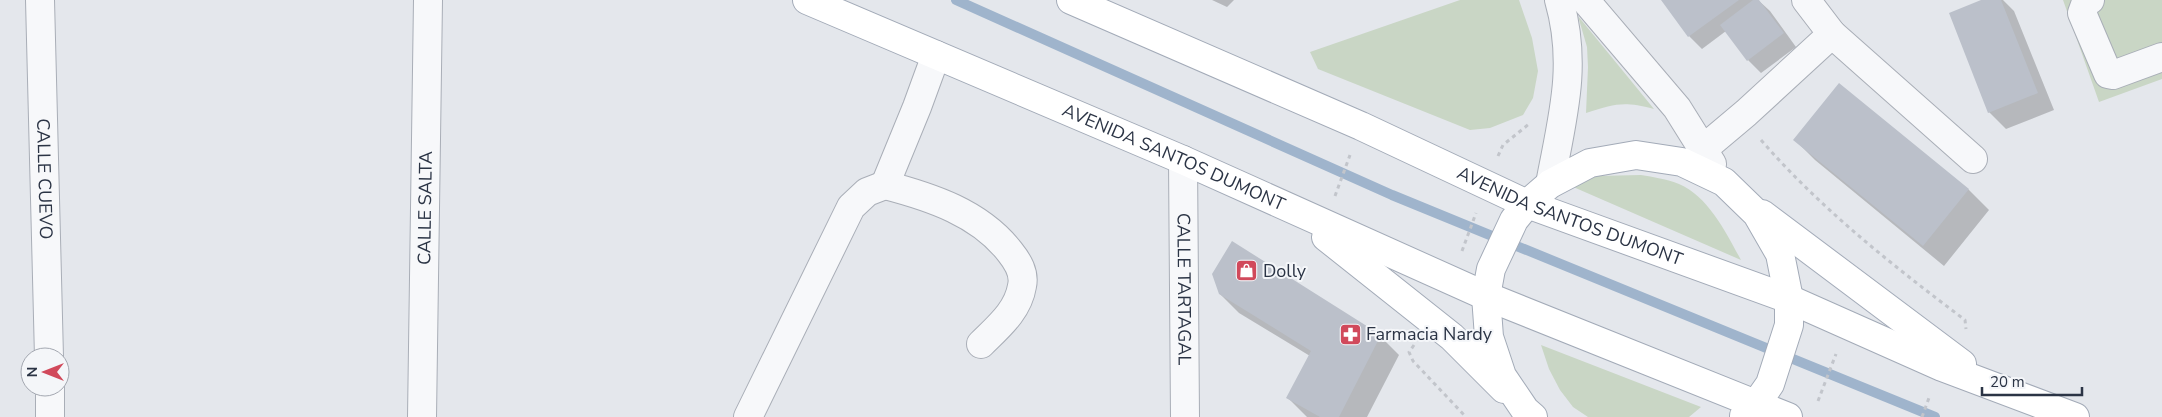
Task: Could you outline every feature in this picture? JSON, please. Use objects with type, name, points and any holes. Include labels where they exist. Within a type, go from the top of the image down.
[{"type":"main road","name":"AVENIDA SANTOS DUMONT","points":[[807,0],[1183,160],[1486,296],[1756,401],[1788,417]]},
{"type":"main road","name":"AVENIDA SANTOS DUMONT","points":[[1071,0],[1361,126],[1482,196],[1520,212],[2075,417]]},
{"type":"main road","points":[[1529,414],[1502,376],[1489,337],[1486,296],[1491,269],[1520,212],[1550,184],[1590,163],[1636,155],[1682,162],[1724,182],[1757,214],[1780,254],[1789,312],[1756,401]]},
{"type":"main road","points":[[1744,200],[1989,384]]},
{"type":"main road","points":[[1289,208],[1434,321],[1529,414]]},
{"type":"street","name":"CALLE CUEVO","points":[[40,0],[49,347]]},
{"type":"street","name":"CALLE SALTA","points":[[422,417],[428,0]]},
{"type":"street","points":[[1550,184],[1567,99],[1569,58],[1564,18],[1559,0]]},
{"type":"street","points":[[1585,0],[1677,108],[1724,182]]},
{"type":"street","points":[[2090,0],[2086,2],[2082,13],[2108,74],[2113,76],[2162,57]]},
{"type":"street","points":[[1807,1],[1832,34],[1973,159]]},
{"type":"street","points":[[1702,150],[1832,34]]},
{"type":"street","points":[[885,185],[936,55]]},
{"type":"street","name":"CALLE TARTAGAL","points":[[1183,160],[1185,417]]},
{"type":"street","points":[[748,417],[851,207],[867,192],[885,185],[922,194],[970,216],[990,229],[1020,264],[1023,286],[1012,313],[981,344]]},
{"type":"street","points":[[50,397],[50,417]]},
{"type":"path","points":[[1459,259],[1503,145],[1537,118],[1563,118]]},
{"type":"path","points":[[1740,118],[1802,185],[1885,259],[1964,320],[1966,327],[1964,335],[1951,355]]},
{"type":"path","points":[[1338,187],[1346,167]]},
{"type":"path","points":[[1434,321],[1409,352],[1413,362],[1466,417]]},
{"type":"path","points":[[1818,400],[1837,351]]},
{"type":"path","points":[[1922,417],[1928,401]]},
{"type":"green space","points":[[1460,0],[1519,0],[1532,38],[1538,71],[1533,98],[1523,115],[1490,128],[1470,130],[1318,69],[1310,52]]},
{"type":"green space","points":[[2063,0],[2162,0],[2162,79],[2099,102]]},
{"type":"green space","points":[[1578,16],[1654,109],[1626,104],[1605,107],[1586,113],[1587,47]]},
{"type":"green space","points":[[1641,175],[1665,179],[1690,190],[1716,217],[1741,260],[1571,186],[1596,176]]},
{"type":"green space","points":[[1541,345],[1701,407],[1689,417],[1588,417],[1573,407],[1560,390],[1549,369]]},
{"type":"building","points":[[1661,0],[1739,0],[1688,37]]},
{"type":"building","points":[[1753,0],[1759,0],[1784,33],[1747,61],[1720,25]]},
{"type":"building","points":[[1981,0],[2001,0],[2038,93],[1988,113],[1949,13]]},
{"type":"building","points":[[1839,83],[1969,189],[1923,246],[1793,140]]},
{"type":"building","points":[[1232,241],[1381,335],[1339,417],[1320,417],[1286,398],[1311,351],[1219,294],[1212,274]]},
{"type":"waterway","points":[[956,0],[1392,195],[1935,417]]},
{"type":"place","name":"Dolly","points":[[1247,271]]},
{"type":"place","name":"Farmacia Nardy","points":[[1350,334]]}]
